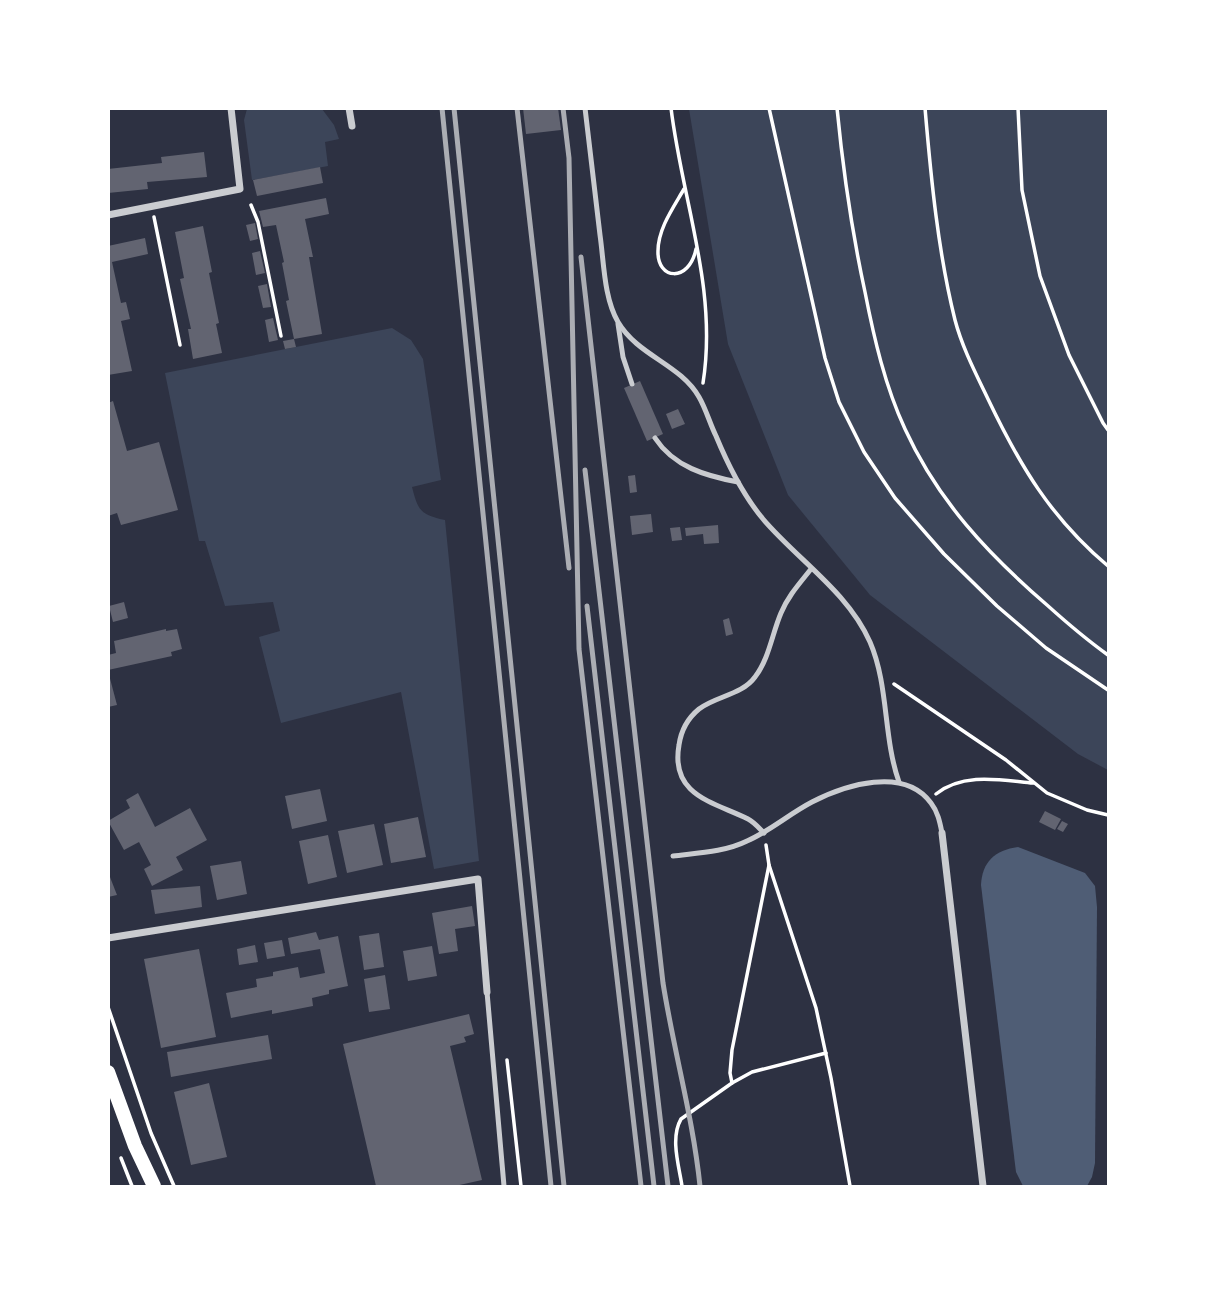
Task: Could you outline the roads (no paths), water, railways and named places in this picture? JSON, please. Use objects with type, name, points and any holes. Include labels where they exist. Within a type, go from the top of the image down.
[{"type":"main road","points":[[108,1072],[112,1093],[154,1186]]},
{"type":"street","points":[[108,215],[240,189],[231,108]]},
{"type":"street","points":[[349,108],[352,125]]},
{"type":"street","points":[[942,833],[983,1186]]},
{"type":"street","points":[[108,938],[478,879],[487,992]]},
{"type":"lane","points":[[585,108],[606,279],[618,321],[623,357],[632,384]]},
{"type":"lane","points":[[618,321],[641,349],[678,374],[699,398],[738,482],[763,518],[855,615],[870,643],[880,674],[893,764],[899,782]]},
{"type":"lane","points":[[655,438],[660,446],[682,465],[714,477],[738,482]]},
{"type":"lane","points":[[764,833],[751,820],[696,796],[681,774],[677,760],[681,733],[699,709],[738,691],[754,680],[764,662],[782,610],[811,569]]},
{"type":"lane","points":[[673,856],[723,849],[744,843],[811,802],[848,787],[899,782],[914,789],[930,802],[942,833]]},
{"type":"lane","points":[[487,992],[504,1186]]},
{"type":"railway","points":[[442,108],[551,1186]]},
{"type":"railway","points":[[454,108],[564,1186]]},
{"type":"railway","points":[[517,108],[569,568]]},
{"type":"railway","points":[[563,108],[569,158],[579,649],[641,1186]]},
{"type":"railway","points":[[581,257],[663,983],[693,1135],[700,1186]]},
{"type":"railway","points":[[585,470],[668,1186]]},
{"type":"railway","points":[[587,606],[654,1186]]}]
